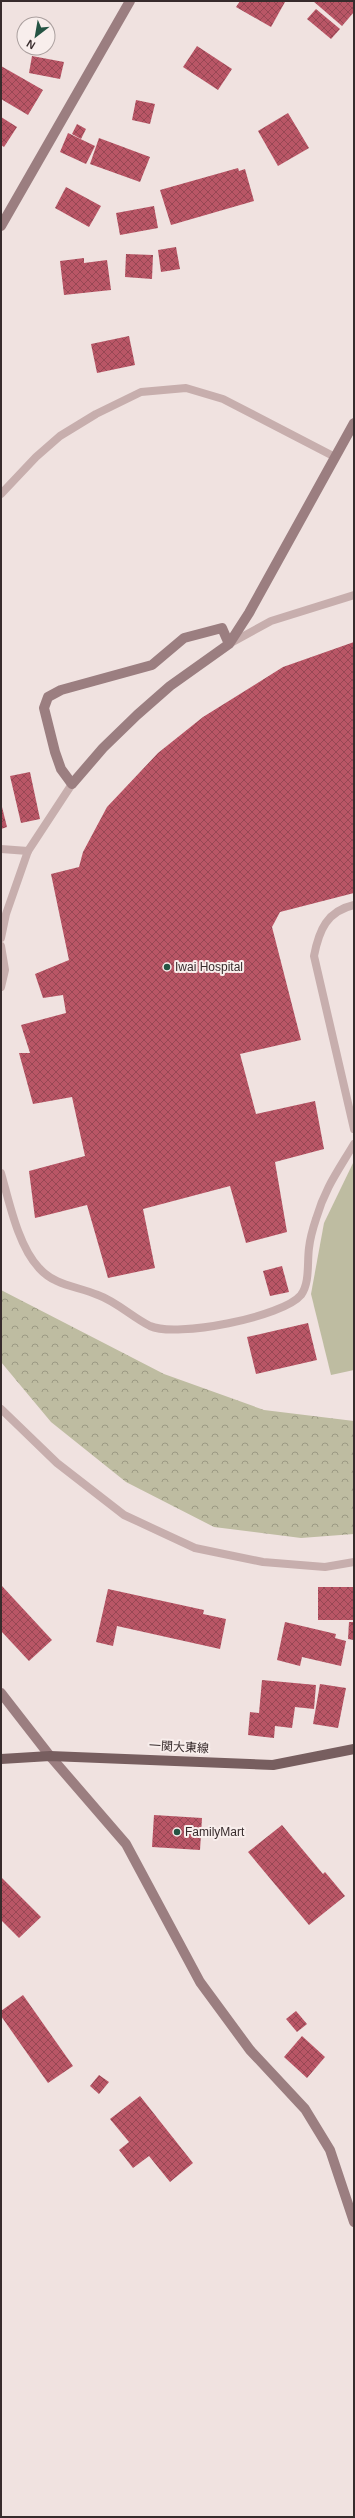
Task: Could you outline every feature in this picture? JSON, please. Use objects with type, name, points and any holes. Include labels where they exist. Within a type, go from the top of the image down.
[{"type":"main road","name":"一関大東線","points":[[1,1759],[50,1756],[273,1765],[354,1749]]},
{"type":"street","points":[[1,226],[130,1]]},
{"type":"street","points":[[229,644],[222,628],[184,638],[152,666],[61,690],[48,697],[44,708],[55,752],[61,769],[72,784],[137,715],[170,686],[229,644],[249,613],[354,423]]},
{"type":"street","points":[[1,1693],[50,1756],[126,1844],[200,1982],[250,2050],[306,2109],[330,2150],[354,2222]]},
{"type":"lane","points":[[1,494],[36,457],[60,436],[96,414],[141,392],[186,388],[224,399],[335,457]]},
{"type":"lane","points":[[229,644],[271,621],[354,595]]},
{"type":"lane","points":[[1,938],[6,914],[28,851],[72,784]]},
{"type":"lane","points":[[1,849],[28,851]]},
{"type":"lane","points":[[354,905],[340,908],[333,914],[322,930],[314,956],[354,1129]]},
{"type":"lane","points":[[1,946],[5,970],[1,987]]},
{"type":"lane","points":[[1,1173],[14,1217],[30,1257],[48,1277],[58,1283],[111,1300],[151,1326],[170,1330],[192,1330],[222,1325],[267,1312],[291,1303],[301,1295],[306,1283],[309,1247],[321,1201],[332,1177],[354,1144]]},
{"type":"lane","points":[[1,1409],[57,1463],[124,1514],[195,1548],[263,1562],[325,1567],[354,1562]]},
{"type":"green space","points":[[354,1161],[354,1370],[331,1375],[311,1294],[324,1223]]},
{"type":"green space","points":[[1,1290],[164,1374],[264,1410],[354,1421],[354,1534],[301,1538],[214,1527],[126,1482],[51,1422],[1,1362]]},
{"type":"building","points":[[240,1],[285,2],[271,27],[236,7]]},
{"type":"building","points":[[313,1],[354,1],[354,12],[342,26]]},
{"type":"building","points":[[316,9],[340,29],[331,39],[307,19]]},
{"type":"building","points":[[197,46],[232,69],[218,90],[183,67]]},
{"type":"building","points":[[32,56],[64,62],[60,79],[29,73]]},
{"type":"building","points":[[1,66],[43,90],[28,115],[1,99]]},
{"type":"building","points":[[136,100],[155,104],[150,124],[132,120]]},
{"type":"building","points":[[288,113],[309,148],[278,166],[258,131]]},
{"type":"building","points":[[1,117],[17,127],[4,147],[1,145]]},
{"type":"building","points":[[77,124],[86,129],[81,139],[72,134]]},
{"type":"building","points":[[68,133],[95,146],[86,164],[60,152]]},
{"type":"building","points":[[99,138],[150,157],[140,182],[90,164]]},
{"type":"building","points":[[238,168],[239,171],[245,169],[254,201],[171,225],[160,190]]},
{"type":"building","points":[[66,187],[101,206],[89,227],[55,208]]},
{"type":"building","points":[[154,206],[158,228],[120,235],[116,213]]},
{"type":"building","points":[[176,247],[180,269],[161,272],[158,250]]},
{"type":"building","points":[[126,254],[153,255],[152,279],[125,277]]},
{"type":"building","points":[[84,258],[84,263],[107,260],[111,290],[64,295],[60,261]]},
{"type":"building","points":[[129,336],[135,365],[97,373],[91,344]]},
{"type":"building","name":"Iwai Hospital","points":[[354,642],[354,893],[280,912],[272,927],[301,1040],[240,1054],[256,1114],[315,1101],[324,1149],[275,1162],[287,1232],[246,1243],[230,1186],[143,1209],[155,1268],[108,1278],[87,1205],[35,1218],[29,1171],[85,1156],[72,1097],[33,1104],[19,1053],[30,1053],[21,1025],[66,1013],[63,995],[43,998],[35,974],[69,960],[51,874],[79,867],[83,852],[107,807],[158,753],[203,717],[283,667]]},
{"type":"building","points":[[30,772],[40,819],[21,823],[10,776]]},
{"type":"building","points":[[1,803],[7,827],[1,829]]},
{"type":"building","points":[[282,1266],[289,1292],[270,1296],[263,1271]]},
{"type":"building","points":[[308,1323],[317,1360],[256,1374],[247,1337]]},
{"type":"building","points":[[1,1585],[52,1640],[29,1661],[1,1631]]},
{"type":"building","points":[[318,1587],[354,1587],[354,1620],[318,1620]]},
{"type":"building","points":[[108,1589],[204,1610],[203,1614],[226,1619],[220,1649],[117,1626],[113,1646],[96,1642]]},
{"type":"building","points":[[285,1622],[336,1634],[335,1638],[346,1641],[341,1666],[302,1657],[300,1666],[277,1660]]},
{"type":"building","points":[[349,1622],[354,1622],[354,1640],[348,1639]]},
{"type":"building","points":[[262,1680],[316,1685],[314,1709],[295,1707],[292,1728],[275,1726],[274,1738],[248,1735],[250,1712],[259,1713]]},
{"type":"building","points":[[320,1684],[346,1688],[338,1728],[313,1724]]},
{"type":"building","name":"FamilyMart","points":[[154,1815],[202,1818],[200,1850],[152,1847]]},
{"type":"building","points":[[282,1825],[323,1874],[325,1872],[345,1896],[309,1925],[248,1852]]},
{"type":"building","points":[[1,1877],[41,1917],[19,1938],[1,1920]]},
{"type":"building","points":[[23,1995],[73,2066],[48,2083],[1,2016],[1,2011]]},
{"type":"building","points":[[296,2011],[307,2024],[297,2032],[286,2019]]},
{"type":"building","points":[[302,2036],[325,2057],[307,2078],[284,2057]]},
{"type":"building","points":[[99,2075],[109,2082],[99,2094],[90,2086]]},
{"type":"building","points":[[140,2096],[193,2163],[170,2182],[149,2156],[133,2168],[119,2150],[129,2142],[110,2119]]},
{"type":"place","name":"Iwai Hospital","points":[[167,967]]},
{"type":"place","name":"FamilyMart","points":[[177,1832]]}]
